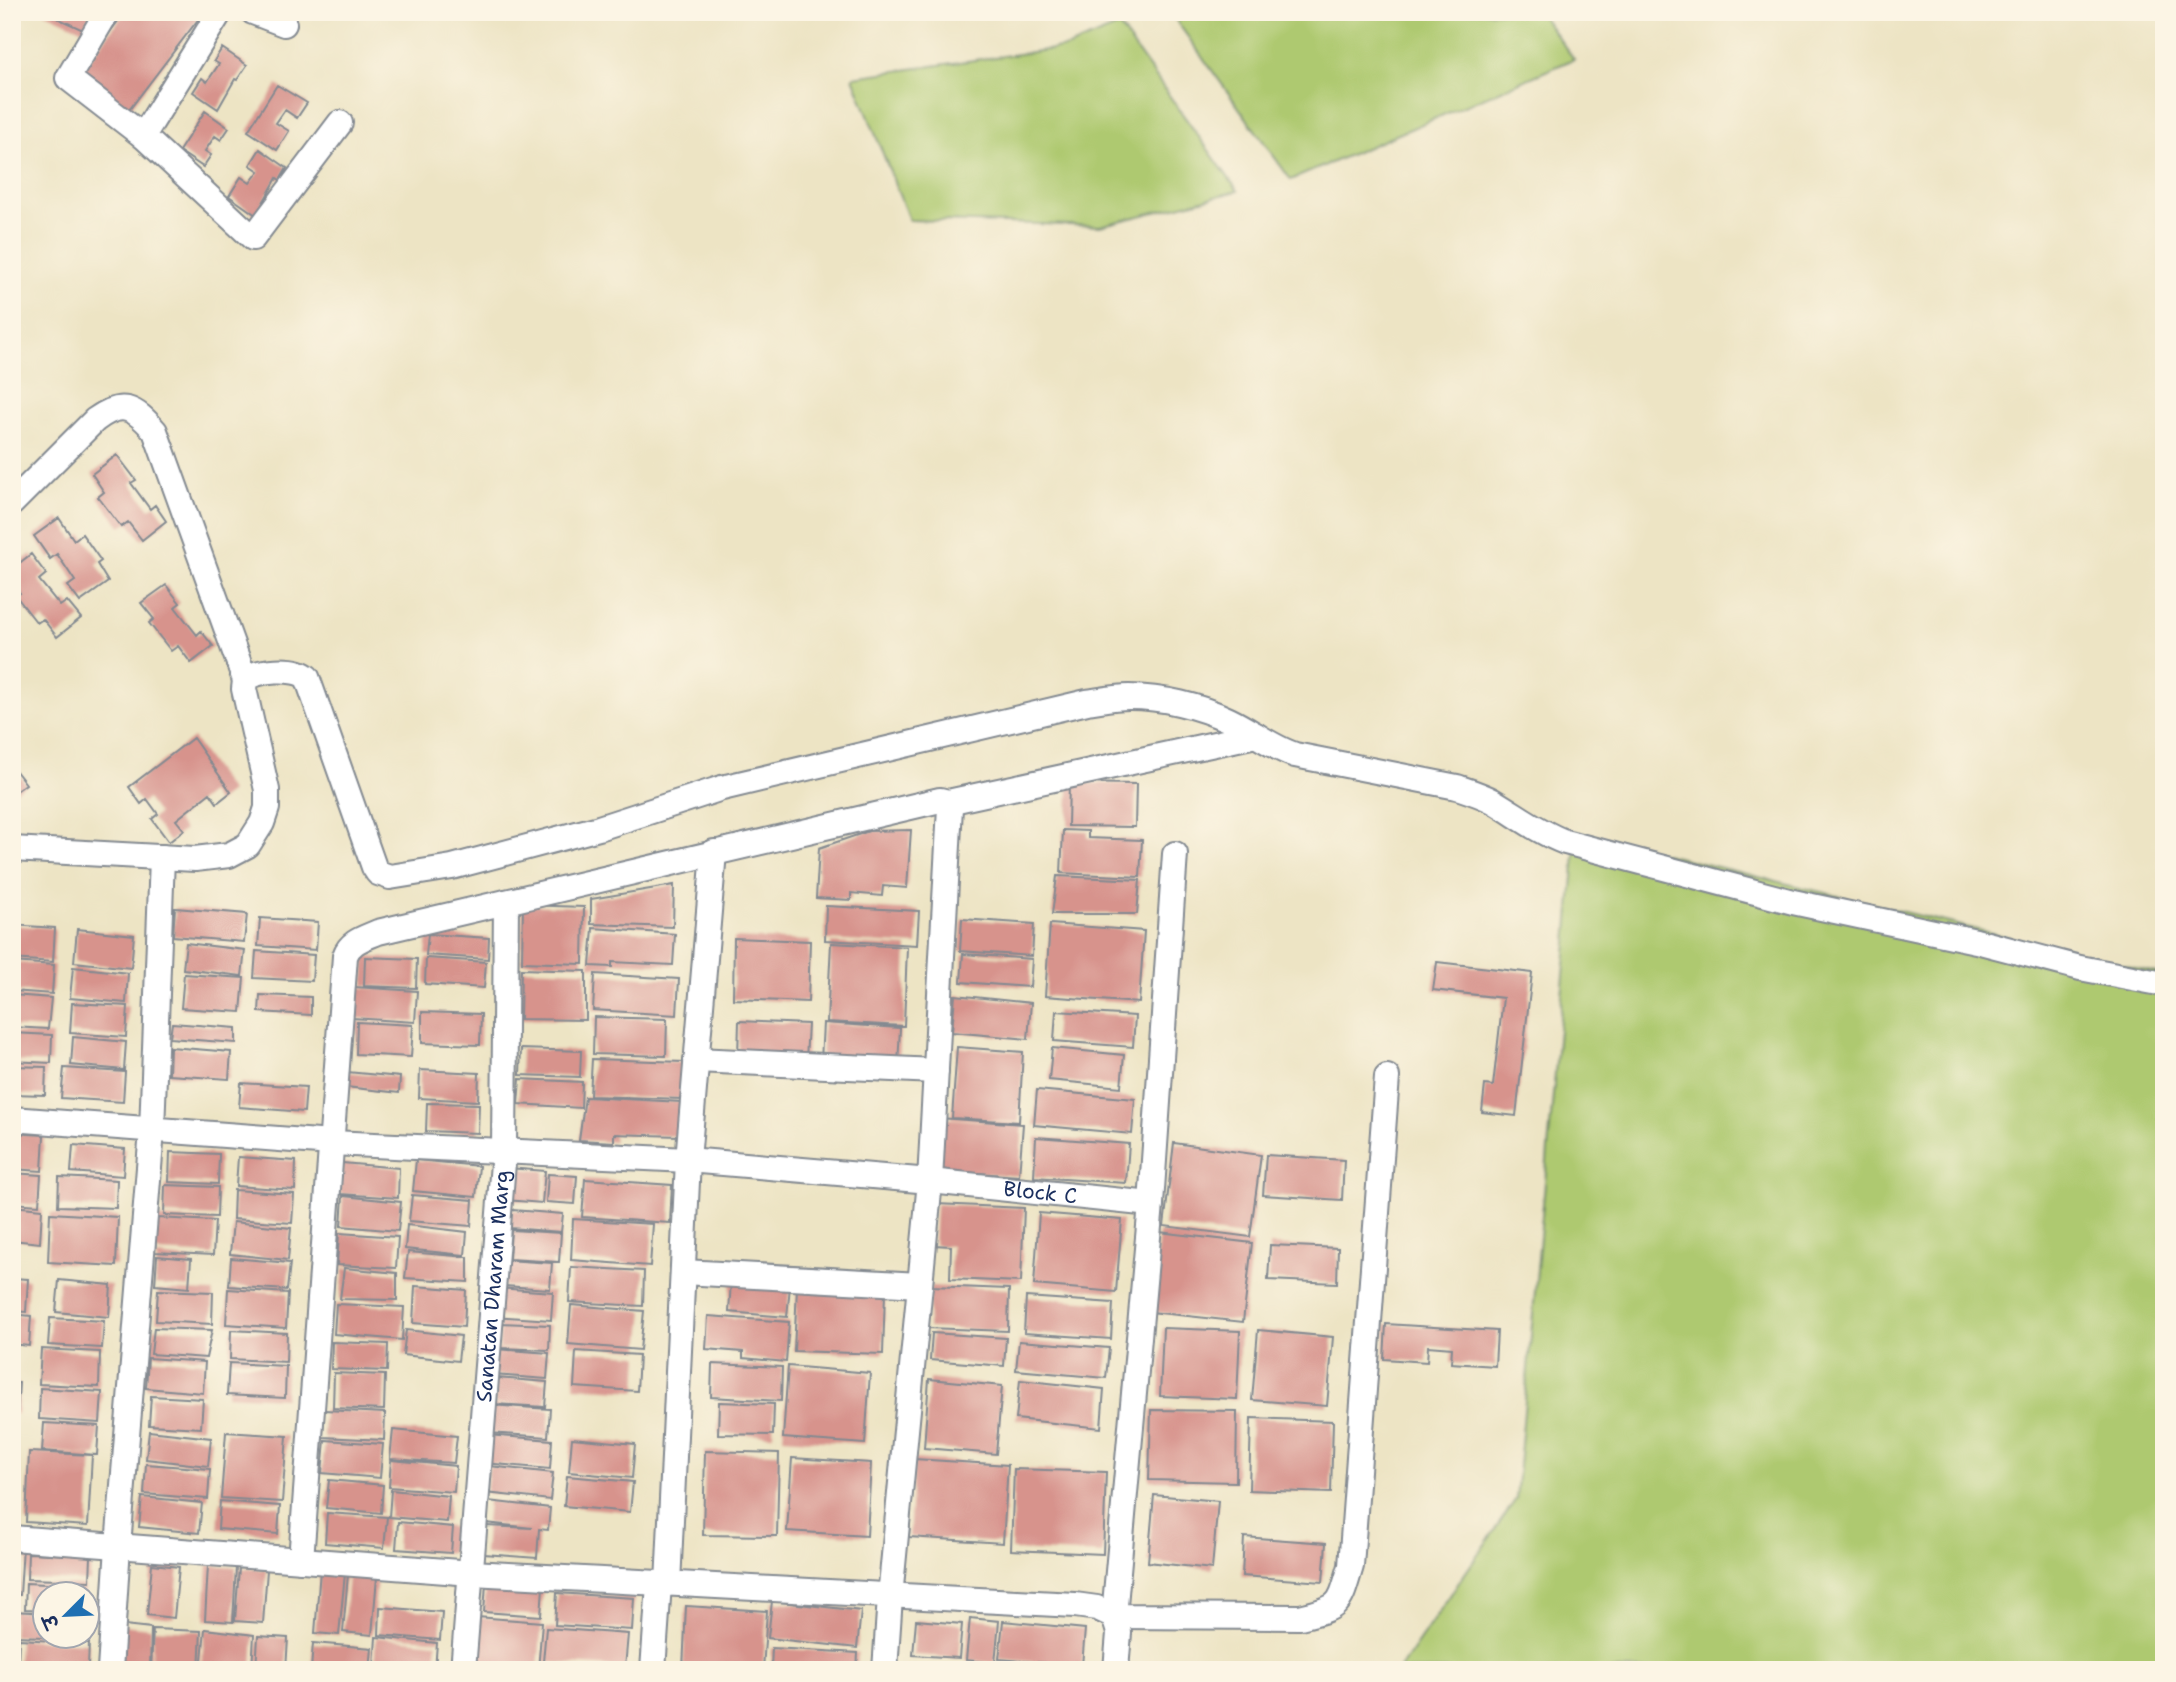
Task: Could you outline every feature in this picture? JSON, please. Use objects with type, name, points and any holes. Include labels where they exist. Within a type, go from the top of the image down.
[{"type":"street","points":[[107,12],[68,78],[143,136],[253,238],[340,123]]},
{"type":"street","points":[[143,136],[220,12]]},
{"type":"street","points":[[253,12],[284,24]]},
{"type":"street","points":[[12,503],[95,420],[109,410],[127,408],[141,415],[155,431],[244,680],[267,790],[267,808],[262,823],[248,845],[229,855],[195,859],[12,849]]},
{"type":"street","points":[[244,680],[255,674],[293,670],[301,671],[307,677],[374,867],[377,873],[390,877],[452,867],[599,828],[722,788],[1087,702],[1127,697],[1170,702],[1226,719],[1279,750],[1295,755],[1457,787],[1493,801],[1532,827],[1565,842],[1804,905],[1976,941],[2080,968],[2164,984]]},
{"type":"street","points":[[301,1560],[345,956],[348,948],[378,932],[714,852],[940,800],[948,802],[1255,735]]},
{"type":"street","points":[[885,1670],[930,1181],[950,807],[948,802]]},
{"type":"street","points":[[653,1670],[664,1584],[688,1160],[714,852]]},
{"type":"street","points":[[1116,1670],[1119,1633],[1114,1616],[1151,1204],[1175,854]]},
{"type":"street","points":[[110,1670],[152,1131],[162,857]]},
{"type":"street","name":"Sanatan Dharam Marg","points":[[463,1670],[504,1150],[506,902]]},
{"type":"street","points":[[696,1060],[936,1071]]},
{"type":"street","points":[[12,1538],[472,1573],[1074,1605],[1097,1608],[1114,1616],[1300,1617],[1328,1611],[1341,1598],[1351,1566],[1387,1077]]},
{"type":"street","name":"Block C","points":[[12,1119],[332,1143],[688,1160],[1151,1204]]},
{"type":"street","points":[[683,1272],[920,1285]]},
{"type":"green space","points":[[1170,12],[1539,12],[1574,59],[1291,180]]},
{"type":"green space","points":[[1119,26],[1238,191],[1100,226],[909,220],[853,77],[1068,47]]},
{"type":"green space","points":[[1577,833],[2164,975],[2164,1670],[1399,1670],[1516,1499]]},
{"type":"building","points":[[44,12],[91,12],[83,30]]},
{"type":"building","points":[[125,12],[203,13],[129,110],[80,72]]},
{"type":"building","points":[[222,48],[247,65],[237,80],[235,79],[218,109],[193,92],[202,78],[207,82],[219,64],[214,61]]},
{"type":"building","points":[[277,85],[307,103],[297,118],[285,110],[276,123],[289,131],[277,150],[248,131]]},
{"type":"building","points":[[205,111],[229,128],[221,140],[215,136],[205,151],[211,155],[203,167],[179,151]]},
{"type":"building","points":[[260,149],[287,168],[280,180],[277,178],[256,215],[229,196],[241,177],[250,183],[259,171],[250,165]]},
{"type":"building","points":[[117,455],[136,480],[131,483],[150,509],[155,505],[166,521],[142,540],[128,522],[121,527],[98,497],[104,492],[92,474]]},
{"type":"building","points":[[59,518],[74,540],[82,534],[101,561],[97,564],[108,582],[80,602],[68,586],[75,581],[57,554],[50,559],[34,536]]},
{"type":"building","points":[[31,554],[46,574],[39,580],[60,606],[67,601],[81,618],[57,637],[43,619],[37,623],[16,596],[20,593],[12,583],[12,569]]},
{"type":"building","points":[[166,585],[180,603],[175,607],[197,635],[201,631],[213,646],[191,663],[178,646],[171,651],[149,623],[154,619],[141,603]]},
{"type":"building","points":[[193,738],[231,792],[217,803],[210,793],[176,820],[184,830],[169,842],[152,819],[158,814],[147,799],[141,804],[129,787]]},
{"type":"building","points":[[12,766],[26,784],[12,794]]},
{"type":"building","points":[[1069,783],[1136,784],[1135,827],[1068,826]]},
{"type":"building","points":[[911,830],[907,888],[883,886],[882,896],[851,893],[851,900],[816,898],[819,848],[869,831]]},
{"type":"building","points":[[1063,830],[1088,831],[1088,838],[1142,840],[1140,877],[1061,873]]},
{"type":"building","points":[[1057,876],[1140,880],[1137,914],[1052,914]]},
{"type":"building","points":[[674,885],[673,927],[591,924],[591,899]]},
{"type":"building","points":[[523,905],[584,907],[583,964],[522,962]]},
{"type":"building","points":[[826,906],[919,911],[917,945],[825,940]]},
{"type":"building","points":[[175,908],[247,914],[244,942],[173,936]]},
{"type":"building","points":[[260,918],[318,922],[316,950],[258,946]]},
{"type":"building","points":[[962,919],[1034,924],[1032,956],[960,951]]},
{"type":"building","points":[[1050,924],[1144,931],[1139,1003],[1045,996]]},
{"type":"building","points":[[12,925],[55,928],[53,962],[12,959]]},
{"type":"building","points":[[593,928],[675,934],[673,965],[612,962],[612,967],[590,966]]},
{"type":"building","points":[[77,929],[134,935],[131,968],[74,962]]},
{"type":"building","points":[[428,934],[489,938],[488,959],[426,955]]},
{"type":"building","points":[[734,938],[810,941],[808,1002],[733,999]]},
{"type":"building","points":[[186,943],[245,950],[242,976],[183,969]]},
{"type":"building","points":[[831,943],[907,947],[904,1026],[827,1022]]},
{"type":"building","points":[[256,951],[314,955],[312,981],[254,978]]},
{"type":"building","points":[[963,954],[1032,959],[1030,987],[961,982]]},
{"type":"building","points":[[365,957],[417,959],[416,988],[364,986]]},
{"type":"building","points":[[426,958],[486,962],[484,988],[425,984]]},
{"type":"building","points":[[12,962],[54,965],[52,994],[12,991]]},
{"type":"building","points":[[1437,962],[1532,973],[1516,1116],[1482,1112],[1485,1085],[1493,1086],[1503,998],[1433,990]]},
{"type":"building","points":[[73,967],[128,973],[126,1003],[70,998]]},
{"type":"building","points":[[521,969],[586,971],[586,1020],[520,1019]]},
{"type":"building","points":[[184,974],[244,978],[241,1012],[181,1008]]},
{"type":"building","points":[[595,974],[679,979],[677,1015],[593,1010]]},
{"type":"building","points":[[354,987],[417,991],[415,1022],[352,1018]]},
{"type":"building","points":[[12,995],[51,998],[48,1029],[12,1027]]},
{"type":"building","points":[[260,995],[311,997],[311,1015],[259,1012]]},
{"type":"building","points":[[955,995],[1031,1003],[1028,1039],[952,1032]]},
{"type":"building","points":[[72,1003],[128,1006],[126,1037],[70,1033]]},
{"type":"building","points":[[1056,1011],[1135,1016],[1133,1047],[1054,1041]]},
{"type":"building","points":[[422,1012],[481,1014],[480,1045],[422,1043]]},
{"type":"building","points":[[594,1017],[667,1019],[666,1056],[593,1054]]},
{"type":"building","points":[[739,1021],[808,1024],[806,1059],[738,1056]]},
{"type":"building","points":[[357,1022],[413,1025],[411,1057],[356,1054]]},
{"type":"building","points":[[172,1023],[236,1028],[236,1043],[170,1038]]},
{"type":"building","points":[[823,1023],[900,1028],[898,1065],[821,1061]]},
{"type":"building","points":[[12,1033],[52,1035],[51,1063],[12,1061]]},
{"type":"building","points":[[73,1037],[126,1042],[124,1070],[71,1065]]},
{"type":"building","points":[[170,1047],[231,1052],[229,1079],[169,1075]]},
{"type":"building","points":[[957,1047],[1023,1052],[1019,1122],[952,1118]]},
{"type":"building","points":[[1052,1048],[1124,1055],[1121,1087],[1049,1080]]},
{"type":"building","points":[[521,1049],[581,1051],[580,1077],[520,1075]]},
{"type":"building","points":[[592,1059],[684,1062],[683,1099],[590,1096]]},
{"type":"building","points":[[12,1066],[46,1067],[45,1095],[12,1094]]},
{"type":"building","points":[[64,1068],[125,1072],[123,1102],[61,1098]]},
{"type":"building","points":[[420,1070],[479,1073],[478,1101],[419,1098]]},
{"type":"building","points":[[347,1072],[400,1077],[399,1093],[346,1087]]},
{"type":"building","points":[[520,1079],[582,1082],[581,1108],[518,1104]]},
{"type":"building","points":[[241,1083],[306,1087],[304,1112],[239,1107]]},
{"type":"building","points":[[1037,1090],[1135,1099],[1132,1134],[1034,1125]]},
{"type":"building","points":[[585,1097],[682,1102],[679,1136],[614,1134],[614,1142],[579,1140]]},
{"type":"building","points":[[427,1103],[479,1104],[478,1133],[426,1131]]},
{"type":"building","points":[[939,1118],[1023,1124],[1019,1176],[936,1170]]},
{"type":"building","points":[[12,1133],[44,1135],[42,1171],[12,1169]]},
{"type":"building","points":[[1036,1137],[1129,1144],[1126,1183],[1034,1177]]},
{"type":"building","points":[[1174,1143],[1261,1155],[1250,1237],[1164,1226]]},
{"type":"building","points":[[73,1145],[125,1149],[123,1176],[71,1172]]},
{"type":"building","points":[[170,1152],[219,1154],[218,1184],[169,1182]]},
{"type":"building","points":[[1266,1155],[1344,1160],[1342,1200],[1263,1195]]},
{"type":"building","points":[[238,1157],[296,1161],[295,1190],[236,1186]]},
{"type":"building","points":[[416,1160],[479,1166],[476,1197],[413,1191]]},
{"type":"building","points":[[342,1163],[399,1168],[398,1198],[340,1194]]},
{"type":"building","points":[[508,1168],[545,1171],[542,1203],[506,1200]]},
{"type":"building","points":[[12,1173],[41,1175],[39,1205],[12,1203]]},
{"type":"building","points":[[548,1174],[577,1176],[575,1204],[546,1202]]},
{"type":"building","points":[[59,1177],[117,1180],[116,1208],[58,1206]]},
{"type":"building","points":[[585,1179],[672,1185],[670,1223],[582,1217]]},
{"type":"building","points":[[165,1185],[218,1187],[217,1217],[164,1215]]},
{"type":"building","points":[[234,1190],[294,1194],[292,1223],[233,1219]]},
{"type":"building","points":[[412,1195],[473,1200],[471,1226],[409,1221]]},
{"type":"building","points":[[343,1196],[401,1202],[398,1231],[341,1226]]},
{"type":"building","points":[[936,1204],[1024,1208],[1021,1282],[950,1279],[951,1246],[934,1245]]},
{"type":"building","points":[[12,1206],[42,1209],[40,1243],[12,1240]]},
{"type":"building","points":[[512,1210],[563,1214],[561,1232],[510,1228]]},
{"type":"building","points":[[50,1213],[118,1217],[116,1266],[48,1262]]},
{"type":"building","points":[[1039,1213],[1122,1220],[1116,1292],[1034,1285]]},
{"type":"building","points":[[157,1218],[215,1221],[213,1255],[155,1252]]},
{"type":"building","points":[[573,1219],[653,1224],[650,1266],[571,1260]]},
{"type":"building","points":[[233,1222],[291,1228],[288,1260],[230,1254]]},
{"type":"building","points":[[407,1225],[467,1232],[465,1255],[405,1249]]},
{"type":"building","points":[[511,1230],[561,1233],[559,1262],[509,1259]]},
{"type":"building","points":[[1159,1232],[1252,1243],[1243,1322],[1151,1312]]},
{"type":"building","points":[[339,1233],[398,1237],[396,1268],[337,1265]]},
{"type":"building","points":[[1270,1245],[1338,1248],[1337,1283],[1268,1280]]},
{"type":"building","points":[[408,1252],[468,1257],[468,1282],[405,1278]]},
{"type":"building","points":[[157,1256],[191,1259],[189,1288],[155,1285]]},
{"type":"building","points":[[231,1258],[290,1263],[287,1290],[229,1286]]},
{"type":"building","points":[[506,1260],[552,1263],[550,1289],[504,1286]]},
{"type":"building","points":[[571,1267],[644,1271],[643,1306],[569,1302]]},
{"type":"building","points":[[344,1268],[397,1273],[397,1300],[340,1299]]},
{"type":"building","points":[[12,1278],[28,1279],[26,1312],[12,1311]]},
{"type":"building","points":[[59,1280],[111,1285],[109,1317],[56,1312]]},
{"type":"building","points":[[731,1281],[790,1286],[787,1317],[729,1312]]},
{"type":"building","points":[[415,1286],[466,1290],[464,1327],[413,1323]]},
{"type":"building","points":[[930,1286],[1009,1289],[1008,1331],[928,1328]]},
{"type":"building","points":[[495,1288],[553,1292],[551,1320],[493,1316]]},
{"type":"building","points":[[797,1288],[885,1292],[883,1354],[794,1351]]},
{"type":"building","points":[[228,1289],[288,1293],[286,1328],[226,1324]]},
{"type":"building","points":[[158,1290],[213,1292],[212,1324],[156,1321]]},
{"type":"building","points":[[1026,1297],[1113,1303],[1111,1339],[1024,1333]]},
{"type":"building","points":[[336,1304],[404,1307],[402,1340],[334,1334]]},
{"type":"building","points":[[571,1305],[644,1311],[640,1350],[568,1344]]},
{"type":"building","points":[[12,1314],[31,1316],[29,1346],[12,1344]]},
{"type":"building","points":[[708,1316],[789,1322],[786,1362],[743,1358],[743,1352],[706,1349]]},
{"type":"building","points":[[50,1318],[104,1321],[102,1348],[48,1345]]},
{"type":"building","points":[[500,1323],[550,1325],[549,1350],[499,1348]]},
{"type":"building","points":[[1386,1324],[1497,1331],[1495,1366],[1451,1363],[1452,1348],[1428,1346],[1427,1362],[1384,1359]]},
{"type":"building","points":[[154,1328],[212,1330],[206,1358],[151,1354]]},
{"type":"building","points":[[1163,1328],[1240,1331],[1237,1399],[1160,1396]]},
{"type":"building","points":[[231,1330],[287,1333],[286,1362],[230,1359]]},
{"type":"building","points":[[406,1330],[461,1336],[458,1361],[403,1355]]},
{"type":"building","points":[[1258,1330],[1333,1337],[1327,1406],[1252,1400]]},
{"type":"building","points":[[932,1333],[1006,1338],[1004,1366],[930,1360]]},
{"type":"building","points":[[1019,1341],[1109,1348],[1106,1378],[1016,1370]]},
{"type":"building","points":[[332,1342],[388,1344],[387,1371],[331,1369]]},
{"type":"building","points":[[41,1349],[100,1352],[99,1387],[39,1384]]},
{"type":"building","points":[[495,1349],[549,1353],[547,1379],[493,1375]]},
{"type":"building","points":[[576,1351],[639,1355],[637,1391],[574,1387]]},
{"type":"building","points":[[148,1358],[205,1362],[203,1393],[146,1388]]},
{"type":"building","points":[[229,1363],[286,1366],[285,1398],[227,1395]]},
{"type":"building","points":[[712,1364],[782,1367],[781,1401],[711,1397]]},
{"type":"building","points":[[788,1366],[870,1373],[865,1444],[783,1438]]},
{"type":"building","points":[[334,1373],[385,1375],[384,1410],[333,1408]]},
{"type":"building","points":[[496,1378],[547,1382],[545,1407],[495,1404]]},
{"type":"building","points":[[929,1379],[1002,1386],[996,1454],[924,1448]]},
{"type":"building","points":[[1020,1380],[1104,1389],[1101,1428],[1016,1419]]},
{"type":"building","points":[[12,1383],[19,1383],[17,1414],[12,1414]]},
{"type":"building","points":[[40,1388],[102,1392],[100,1423],[39,1419]]},
{"type":"building","points":[[151,1396],[203,1399],[201,1428],[149,1425]]},
{"type":"building","points":[[719,1402],[774,1404],[773,1435],[718,1434]]},
{"type":"building","points":[[489,1405],[550,1409],[548,1437],[488,1433]]},
{"type":"building","points":[[324,1410],[385,1413],[384,1440],[323,1437]]},
{"type":"building","points":[[1151,1410],[1237,1411],[1236,1482],[1149,1480]]},
{"type":"building","points":[[1251,1418],[1333,1421],[1331,1493],[1249,1490]]},
{"type":"building","points":[[44,1423],[99,1426],[97,1455],[42,1451]]},
{"type":"building","points":[[393,1430],[457,1436],[454,1463],[390,1459]]},
{"type":"building","points":[[149,1431],[211,1438],[208,1466],[146,1459]]},
{"type":"building","points":[[226,1432],[287,1436],[282,1502],[221,1498]]},
{"type":"building","points":[[487,1435],[552,1440],[550,1469],[484,1463]]},
{"type":"building","points":[[572,1438],[635,1444],[632,1478],[569,1472]]},
{"type":"building","points":[[325,1440],[383,1444],[380,1478],[322,1473]]},
{"type":"building","points":[[705,1451],[779,1453],[777,1536],[703,1535]]},
{"type":"building","points":[[29,1452],[92,1455],[88,1526],[26,1522]]},
{"type":"building","points":[[792,1458],[871,1463],[867,1536],[787,1531]]},
{"type":"building","points":[[914,1459],[1008,1465],[1003,1543],[909,1537]]},
{"type":"building","points":[[391,1460],[456,1466],[454,1492],[389,1487]]},
{"type":"building","points":[[146,1464],[210,1469],[208,1499],[144,1494]]},
{"type":"building","points":[[489,1466],[553,1473],[550,1500],[486,1493]]},
{"type":"building","points":[[1014,1469],[1106,1472],[1103,1554],[1011,1550]]},
{"type":"building","points":[[567,1476],[633,1482],[630,1512],[564,1506]]},
{"type":"building","points":[[329,1480],[383,1485],[381,1513],[326,1508]]},
{"type":"building","points":[[391,1490],[449,1496],[447,1522],[389,1517]]},
{"type":"building","points":[[1154,1495],[1218,1501],[1212,1569],[1148,1562]]},
{"type":"building","points":[[142,1497],[202,1503],[199,1533],[139,1527]]},
{"type":"building","points":[[220,1501],[280,1506],[278,1534],[218,1529]]},
{"type":"building","points":[[488,1501],[550,1508],[548,1530],[539,1529],[537,1558],[484,1554],[486,1526],[532,1528],[486,1523]]},
{"type":"building","points":[[327,1513],[387,1517],[384,1548],[325,1543]]},
{"type":"building","points":[[398,1522],[453,1527],[451,1553],[396,1549]]},
{"type":"building","points":[[1244,1537],[1326,1543],[1323,1582],[1242,1576]]},
{"type":"building","points":[[12,1545],[23,1546],[20,1595],[12,1595]]},
{"type":"building","points":[[28,1553],[91,1556],[90,1580],[27,1579]]},
{"type":"building","points":[[152,1564],[179,1567],[174,1618],[147,1615]]},
{"type":"building","points":[[208,1565],[236,1567],[233,1622],[205,1620]]},
{"type":"building","points":[[239,1568],[267,1570],[263,1623],[235,1621]]},
{"type":"building","points":[[320,1570],[345,1573],[339,1635],[315,1633]]},
{"type":"building","points":[[348,1574],[377,1577],[372,1635],[343,1632]]},
{"type":"building","points":[[26,1583],[32,1583],[32,1609],[25,1609]]},
{"type":"building","points":[[486,1583],[543,1587],[541,1616],[484,1612]]},
{"type":"building","points":[[557,1593],[634,1598],[632,1630],[555,1625]]},
{"type":"building","points":[[772,1601],[861,1611],[857,1648],[768,1638]]},
{"type":"building","points":[[686,1606],[767,1611],[763,1670],[683,1669]]},
{"type":"building","points":[[380,1607],[442,1612],[440,1640],[379,1635]]},
{"type":"building","points":[[14,1611],[32,1612],[32,1637],[13,1636]]},
{"type":"building","points":[[477,1617],[542,1622],[538,1670],[474,1665]]},
{"type":"building","points":[[970,1618],[999,1621],[995,1663],[966,1660]]},
{"type":"building","points":[[916,1620],[962,1624],[959,1658],[913,1655]]},
{"type":"building","points":[[1003,1621],[1085,1629],[1082,1666],[999,1659]]},
{"type":"building","points":[[115,1624],[151,1628],[150,1670],[112,1670]]},
{"type":"building","points":[[546,1628],[628,1634],[625,1668],[543,1662]]},
{"type":"building","points":[[153,1629],[201,1631],[199,1670],[151,1670]]},
{"type":"building","points":[[205,1629],[254,1635],[252,1670],[201,1670]]},
{"type":"building","points":[[258,1636],[288,1638],[286,1670],[256,1670]]},
{"type":"building","points":[[376,1637],[437,1643],[435,1670],[374,1667]]},
{"type":"building","points":[[19,1639],[32,1640],[32,1650],[89,1650],[88,1667],[18,1664]]},
{"type":"building","points":[[313,1643],[372,1648],[370,1670],[311,1670]]},
{"type":"building","points":[[772,1648],[858,1653],[857,1670],[771,1670]]}]
